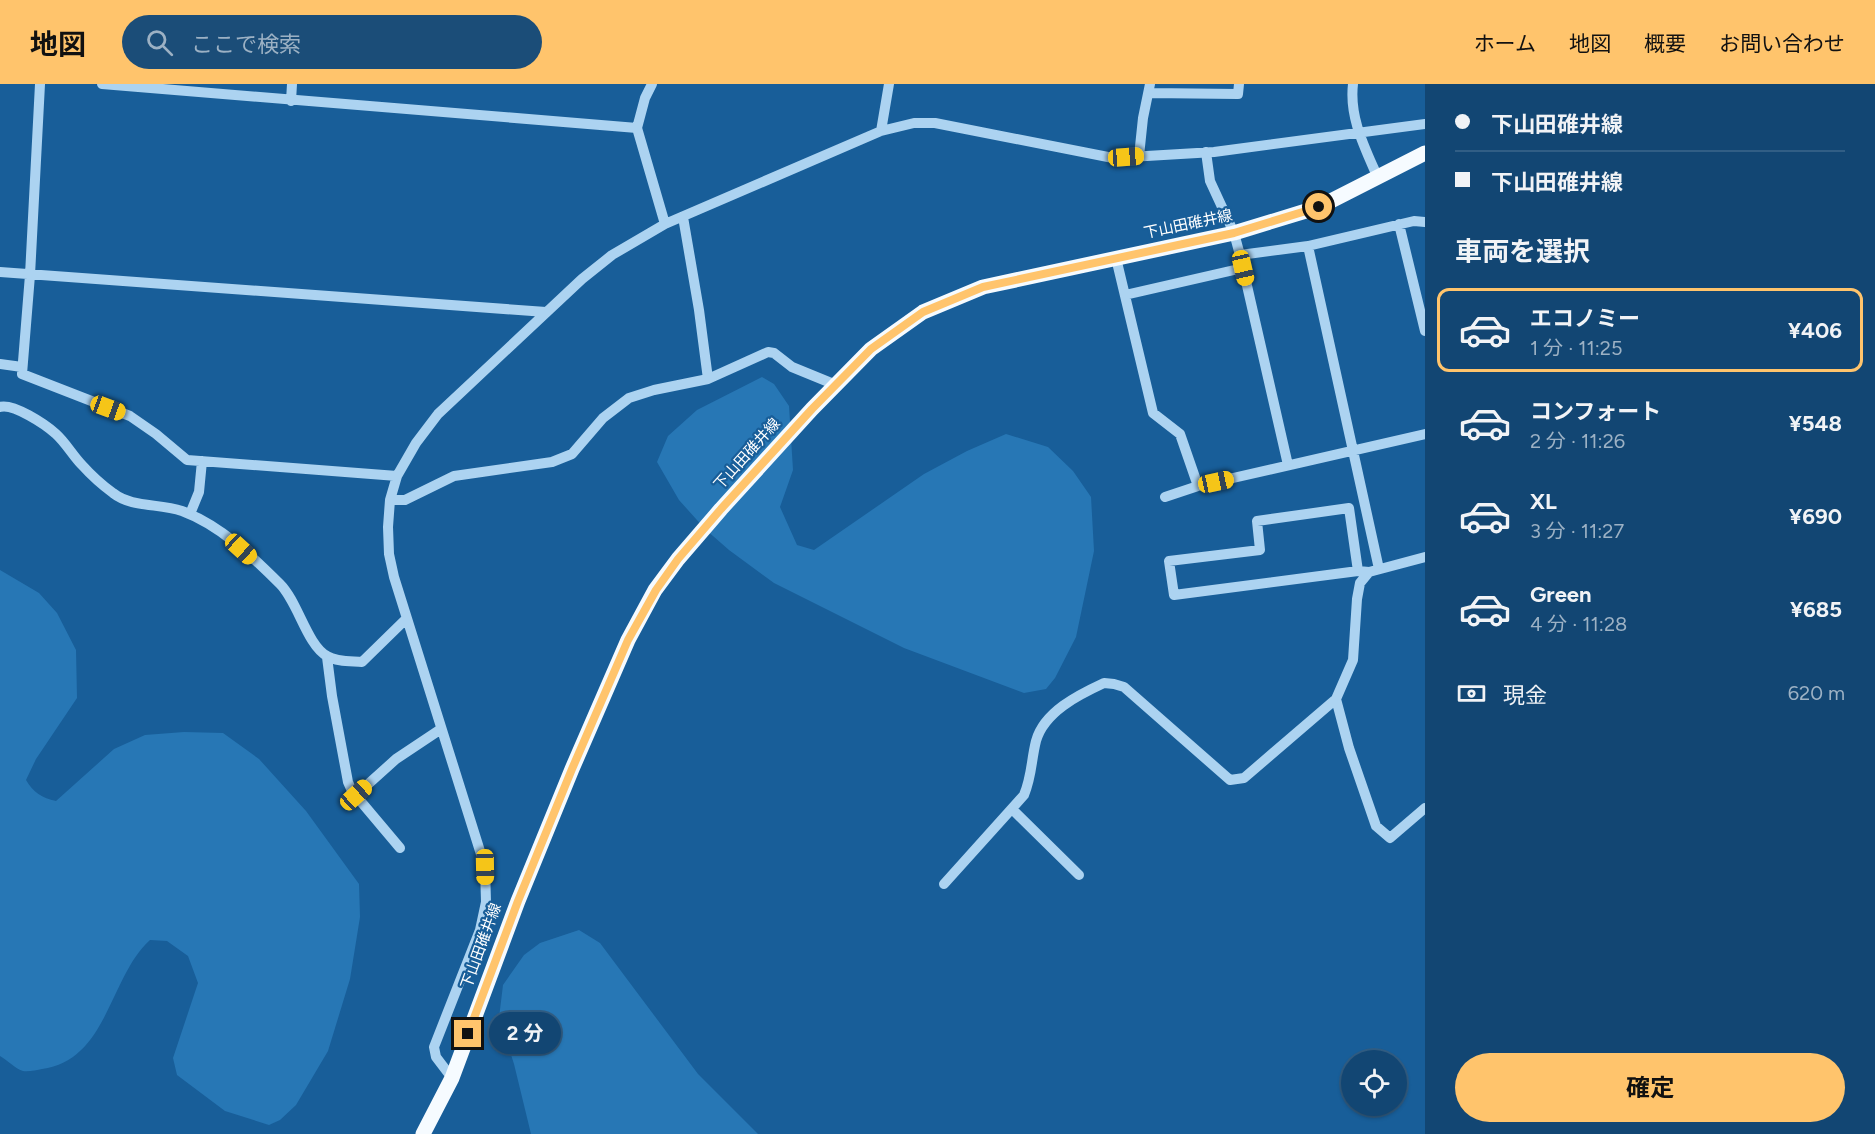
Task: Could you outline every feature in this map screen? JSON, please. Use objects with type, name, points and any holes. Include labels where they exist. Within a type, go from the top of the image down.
[{"type":"main road","name":"下山田碓井線","points":[[423,1134],[452,1078],[518,901],[572,769],[628,640],[656,590],[678,559],[721,509],[871,349],[923,312],[983,287],[1234,233],[1319,207],[1425,153]]},
{"type":"street","points":[[40,84],[30,275],[22,374],[130,416],[188,460],[397,476]]},
{"type":"street","points":[[102,84],[637,128]]},
{"type":"street","points":[[291,101],[292,84]]},
{"type":"street","points":[[652,84],[645,98],[637,128],[665,224]]},
{"type":"street","points":[[881,131],[889,84]]},
{"type":"street","points":[[1139,156],[1149,89],[1238,94],[1239,84]]},
{"type":"street","points":[[1353,84],[1357,132],[1378,178]]},
{"type":"street","points":[[452,1078],[436,1057],[434,1047],[480,930],[486,902],[485,867],[406,619],[389,554],[388,527],[390,500],[397,476],[416,443],[438,414],[546,312],[612,255],[665,224],[881,131],[914,123],[935,123],[1113,158],[1206,152],[1425,124]]},
{"type":"street","points":[[1206,152],[1210,181],[1234,233],[1240,255],[1288,465]]},
{"type":"street","points":[[683,217],[708,379]]},
{"type":"street","points":[[1240,255],[1308,246],[1399,224],[1414,221],[1425,222]]},
{"type":"street","points":[[1399,224],[1425,331]]},
{"type":"street","points":[[944,885],[1024,795],[1031,780],[1036,742],[1042,725],[1051,715],[1104,683],[1124,687],[1230,780],[1244,778],[1336,699],[1353,660],[1357,599],[1360,584],[1369,570],[1352,449],[1308,246]]},
{"type":"street","points":[[1116,258],[1154,413],[1180,434],[1198,486]]},
{"type":"street","points":[[1125,296],[1243,268]]},
{"type":"street","points":[[0,273],[546,312]]},
{"type":"street","points":[[390,500],[405,500],[454,476],[552,462],[572,454],[603,417],[629,398],[654,390],[708,379],[768,352],[774,353],[792,367],[836,385]]},
{"type":"street","points":[[0,364],[22,367]]},
{"type":"street","points":[[0,407],[6,405],[16,409],[56,434],[82,465],[112,493],[126,502],[144,503],[190,514],[219,529],[281,585],[293,600],[315,645],[327,657],[339,661],[362,662],[406,619]]},
{"type":"street","points":[[1165,497],[1198,486],[1425,434]]},
{"type":"street","points":[[190,514],[199,492],[202,461]]},
{"type":"street","points":[[1369,570],[1349,508],[1257,521],[1260,550],[1169,561],[1174,595],[1369,570],[1425,557]]},
{"type":"street","points":[[327,657],[348,782],[400,848]]},
{"type":"street","points":[[1336,699],[1349,748],[1376,826],[1390,838],[1425,808]]},
{"type":"street","points":[[356,795],[396,759],[441,729]]},
{"type":"street","points":[[1012,810],[1079,875]]},
{"type":"shaded area","points":[[762,377],[774,384],[789,406],[793,470],[780,507],[797,545],[814,550],[924,474],[967,451],[1006,434],[1048,447],[1073,471],[1091,497],[1094,551],[1076,637],[1055,678],[1046,689],[1024,693],[904,648],[774,583],[705,529],[679,500],[657,462],[668,436],[697,410]]},
{"type":"shaded area","points":[[0,570],[39,593],[57,613],[76,650],[77,698],[36,759],[26,780],[35,791],[56,801],[114,749],[145,735],[184,732],[223,733],[259,759],[306,811],[359,884],[360,917],[350,979],[328,1051],[296,1105],[280,1120],[269,1125],[225,1111],[177,1075],[173,1058],[198,983],[188,956],[167,941],[150,940],[136,956],[94,1034],[81,1050],[64,1062],[42,1069],[23,1071],[0,1056]]},
{"type":"shaded area","points":[[579,930],[600,943],[698,1074],[758,1134],[531,1134],[514,1064],[499,1018],[503,985],[524,955],[540,943]]},
{"type":"route","points":[[468,1034],[518,901],[572,769],[628,640],[656,590],[678,559],[721,509],[812,409],[871,349],[923,312],[983,287],[1234,233],[1319,207]]}]
